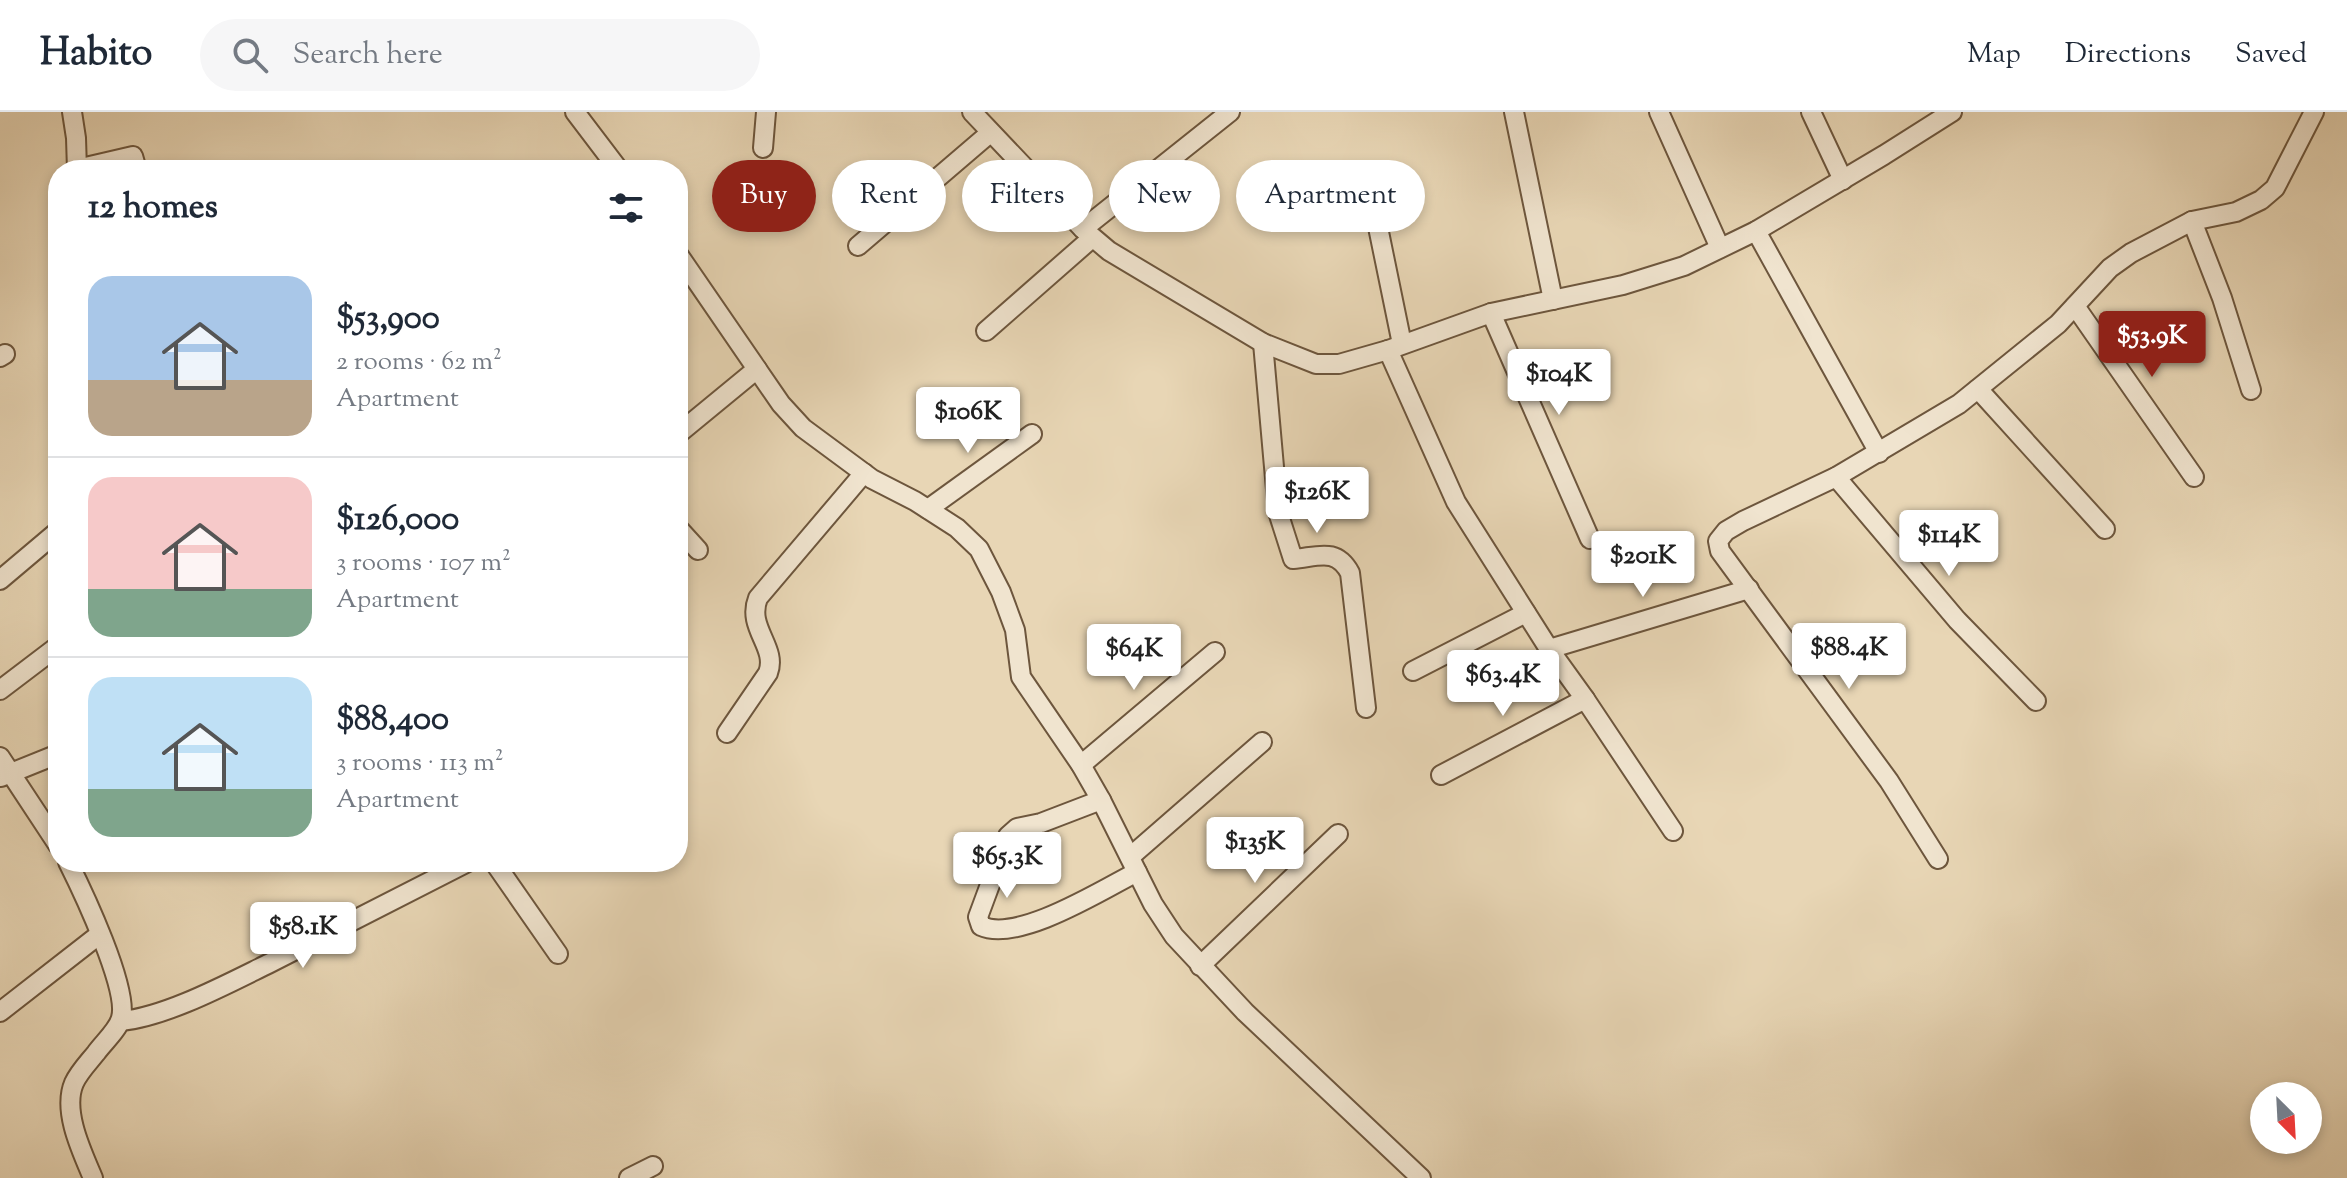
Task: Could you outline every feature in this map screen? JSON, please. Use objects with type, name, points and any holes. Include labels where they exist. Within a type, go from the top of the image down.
[{"type":"street","points":[[72,112],[77,160]]},
{"type":"street","points":[[575,112],[611,160]]},
{"type":"street","points":[[763,148],[766,112]]},
{"type":"street","points":[[972,112],[1087,233],[1109,251],[1263,343],[1316,364],[1339,364],[1491,313],[1623,285],[1684,266],[1756,231],[1952,112]]},
{"type":"street","points":[[986,331],[1087,233],[1230,112]]},
{"type":"street","points":[[1514,112],[1553,300]]},
{"type":"street","points":[[1659,112],[1720,248]]},
{"type":"street","points":[[1811,112],[1843,180]]},
{"type":"street","points":[[1938,859],[1889,781],[1720,551],[1718,541],[1726,531],[1836,477],[1959,404],[2058,324],[2110,268],[2131,253],[2192,221],[2236,212],[2261,200],[2275,188],[2314,112]]},
{"type":"street","points":[[858,246],[990,133]]},
{"type":"street","points":[[116,160],[133,156],[134,160]]},
{"type":"street","points":[[2192,221],[2222,298],[2251,390]]},
{"type":"street","points":[[1756,231],[1879,453]]},
{"type":"street","points":[[1377,232],[1395,347],[1456,502],[1549,649],[1673,831]]},
{"type":"street","points":[[688,269],[781,404],[803,428],[864,473],[957,528],[979,549],[1001,592],[1015,630],[1021,677],[1081,765],[1153,904],[1174,936],[1245,1012],[1421,1178]]},
{"type":"street","points":[[2075,306],[2194,477]]},
{"type":"street","points":[[1491,313],[1590,539]]},
{"type":"street","points":[[1263,343],[1278,512],[1293,559],[1331,555],[1343,561],[1350,573],[1366,708]]},
{"type":"street","points":[[688,426],[757,369]]},
{"type":"street","points":[[1978,389],[2105,529]]},
{"type":"street","points":[[928,509],[1032,434]]},
{"type":"street","points":[[727,733],[771,666],[754,616],[758,598],[864,473]]},
{"type":"street","points":[[1836,477],[1957,620],[2036,701]]},
{"type":"street","points":[[0,580],[48,539]]},
{"type":"street","points":[[688,539],[698,550]]},
{"type":"street","points":[[1549,649],[1749,589]]},
{"type":"street","points":[[1413,671],[1526,613]]},
{"type":"street","points":[[1081,765],[1215,652]]},
{"type":"street","points":[[0,690],[48,654]]},
{"type":"street","points":[[1441,775],[1585,699]]},
{"type":"street","points":[[1101,800],[1041,823],[1017,828],[1008,836],[978,917],[981,926],[990,930],[1046,919],[1133,864],[1262,742]]},
{"type":"street","points":[[48,757],[4,769],[48,831]]},
{"type":"street","points":[[1200,966],[1338,834]]},
{"type":"street","points":[[75,872],[118,979],[123,1002],[121,1021],[81,1070],[72,1087],[71,1116],[78,1144],[93,1178]]},
{"type":"street","points":[[121,1021],[138,1020],[161,1012],[234,981],[448,872]]},
{"type":"street","points":[[501,872],[558,954]]},
{"type":"street","points":[[0,1012],[100,934]]},
{"type":"street","points":[[629,1178],[653,1166]]}]
